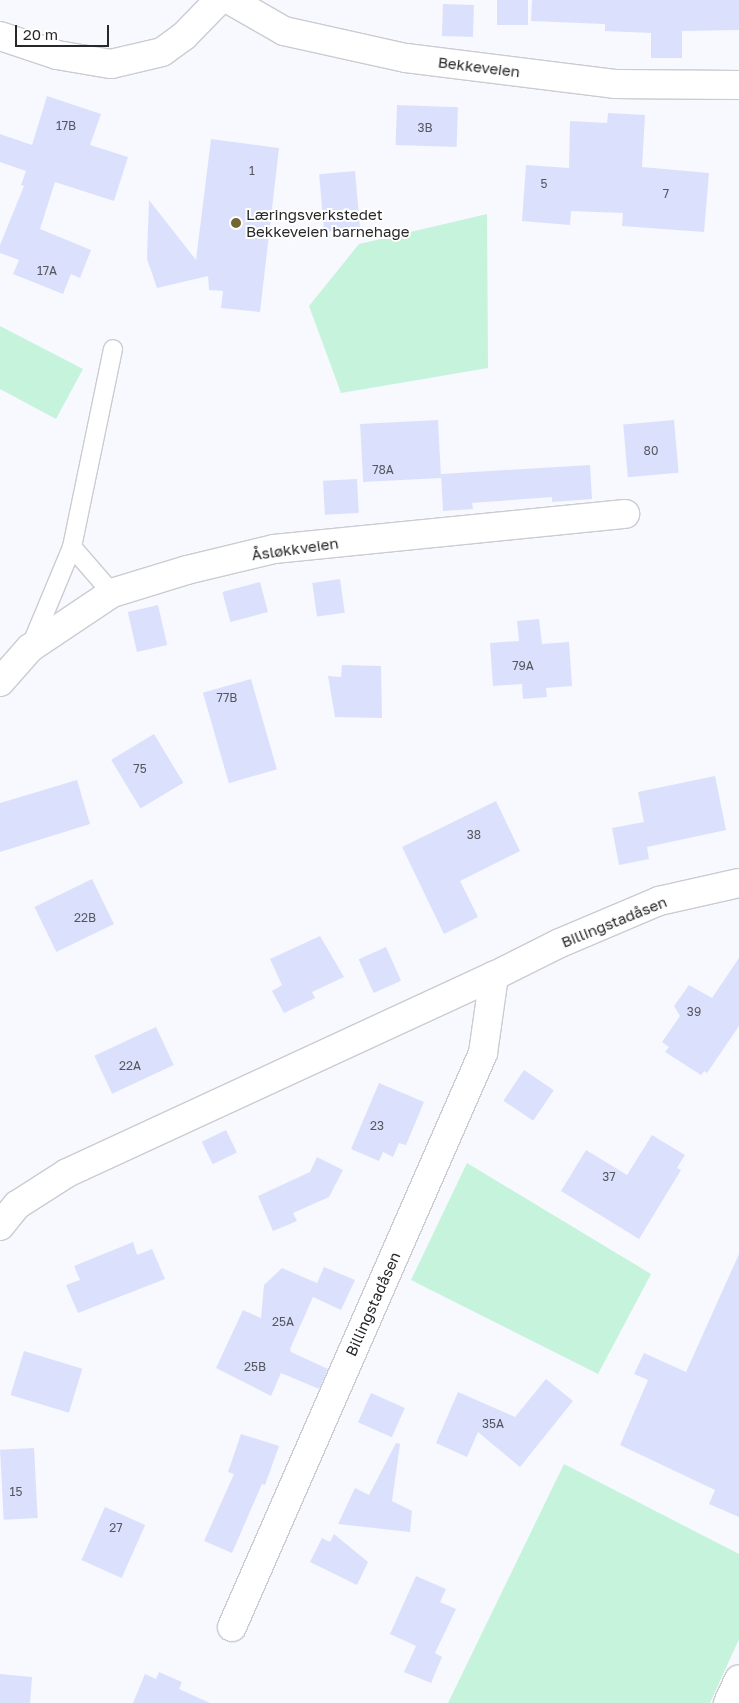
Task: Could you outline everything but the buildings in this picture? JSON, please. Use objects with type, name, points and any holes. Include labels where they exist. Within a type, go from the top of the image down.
[{"type":"street","points":[[0,36],[57,55],[111,64],[162,52],[184,36],[219,0]]},
{"type":"street","name":"Bekkeveien","points":[[230,0],[284,31],[406,58],[614,84],[739,85]]},
{"type":"street","name":"Åsløkkveien","points":[[0,682],[30,648],[112,593],[187,570],[274,549],[625,514]]},
{"type":"street","name":"Billingstadåsen","points":[[0,1226],[18,1205],[67,1173],[494,976],[560,943],[659,901],[739,883]]},
{"type":"street","name":"Billingstadåsen","points":[[232,1627],[483,1054],[494,976]]},
{"type":"street","points":[[728,1703],[739,1679]]},
{"type":"lane","points":[[30,648],[72,547],[113,349]]},
{"type":"lane","points":[[72,547],[112,593]]},
{"type":"green space","points":[[487,214],[488,368],[341,393],[309,306],[359,244]]},
{"type":"green space","points":[[0,326],[83,369],[56,419],[0,389]]},
{"type":"green space","points":[[467,1163],[651,1274],[598,1374],[411,1280]]},
{"type":"green space","points":[[564,1464],[739,1554],[739,1639],[710,1703],[448,1703]]},
{"type":"place","name":"Læringsverkstedet Bekkeveien barnehage","points":[[236,223]]}]
